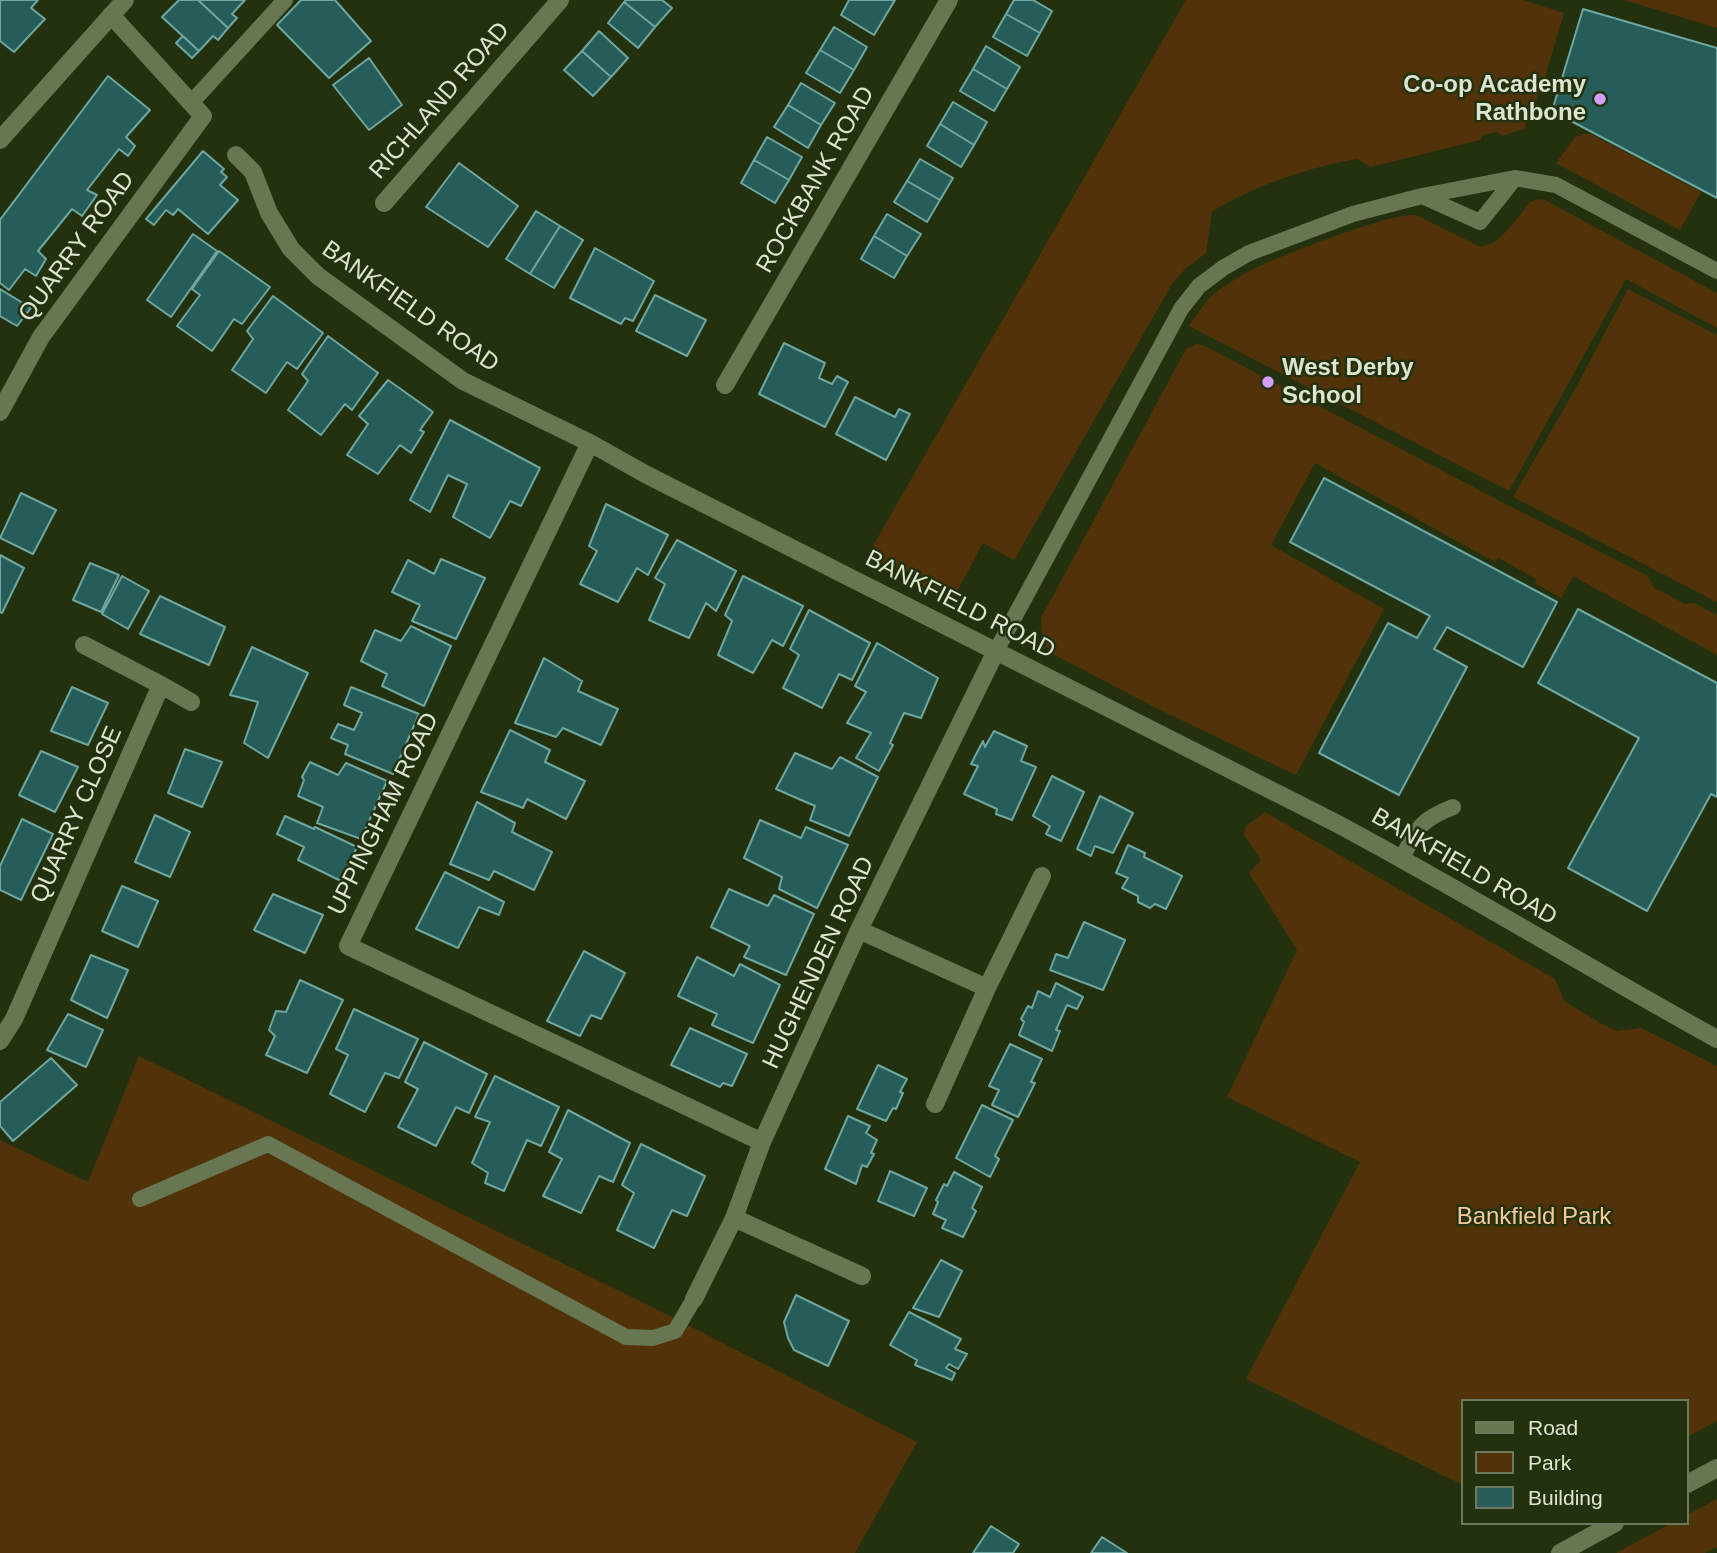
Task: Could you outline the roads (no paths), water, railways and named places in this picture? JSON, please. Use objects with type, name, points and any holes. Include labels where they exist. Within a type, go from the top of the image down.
[{"type":"street","points":[[0,140],[125,0]]},
{"type":"street","name":"RICHLAND ROAD","points":[[384,203],[560,0]]},
{"type":"street","name":"ROCKBANK ROAD","points":[[725,385],[949,0]]},
{"type":"street","points":[[111,15],[191,103]]},
{"type":"street","name":"QUARRY ROAD","points":[[0,412],[41,337],[203,116],[191,103]]},
{"type":"street","name":"BANKFIELD ROAD","points":[[236,155],[253,172],[269,213],[291,250],[318,276],[463,380],[1402,858],[1717,1039]]},
{"type":"street","name":"UPPINGHAM ROAD","points":[[590,443],[348,946],[762,1142]]},
{"type":"street","points":[[84,645],[191,702]]},
{"type":"street","name":"HUGHENDEN ROAD","points":[[694,1299],[734,1218],[762,1142],[859,930],[996,651]]},
{"type":"street","name":"QUARRY CLOSE","points":[[0,1041],[14,1019],[160,685]]},
{"type":"street","points":[[935,1104],[987,988],[1042,876]]},
{"type":"street","points":[[859,930],[987,988]]},
{"type":"street","points":[[734,1218],[862,1276]]},
{"type":"street","points":[[1689,1483],[1717,1468]]},
{"type":"street","points":[[1560,1553],[1611,1525]]},
{"type":"lane","points":[[191,103],[285,0]]},
{"type":"lane","points":[[1422,196],[1480,222],[1515,177]]},
{"type":"lane","points":[[996,651],[1181,309],[1199,286],[1249,253],[1353,214],[1422,196],[1515,177],[1556,185],[1717,271]]},
{"type":"lane","points":[[1402,858],[1417,828],[1432,816],[1453,807]]},
{"type":"lane","points":[[140,1199],[268,1144],[626,1337],[653,1338],[675,1331],[694,1299]]},
{"type":"place","name":"Co-op Academy Rathbone","points":[[1600,99]]},
{"type":"place","name":"West Derby School","points":[[1268,382]]},
{"type":"park label","name":"Bankfield Park","points":[[1534,1217]]}]
